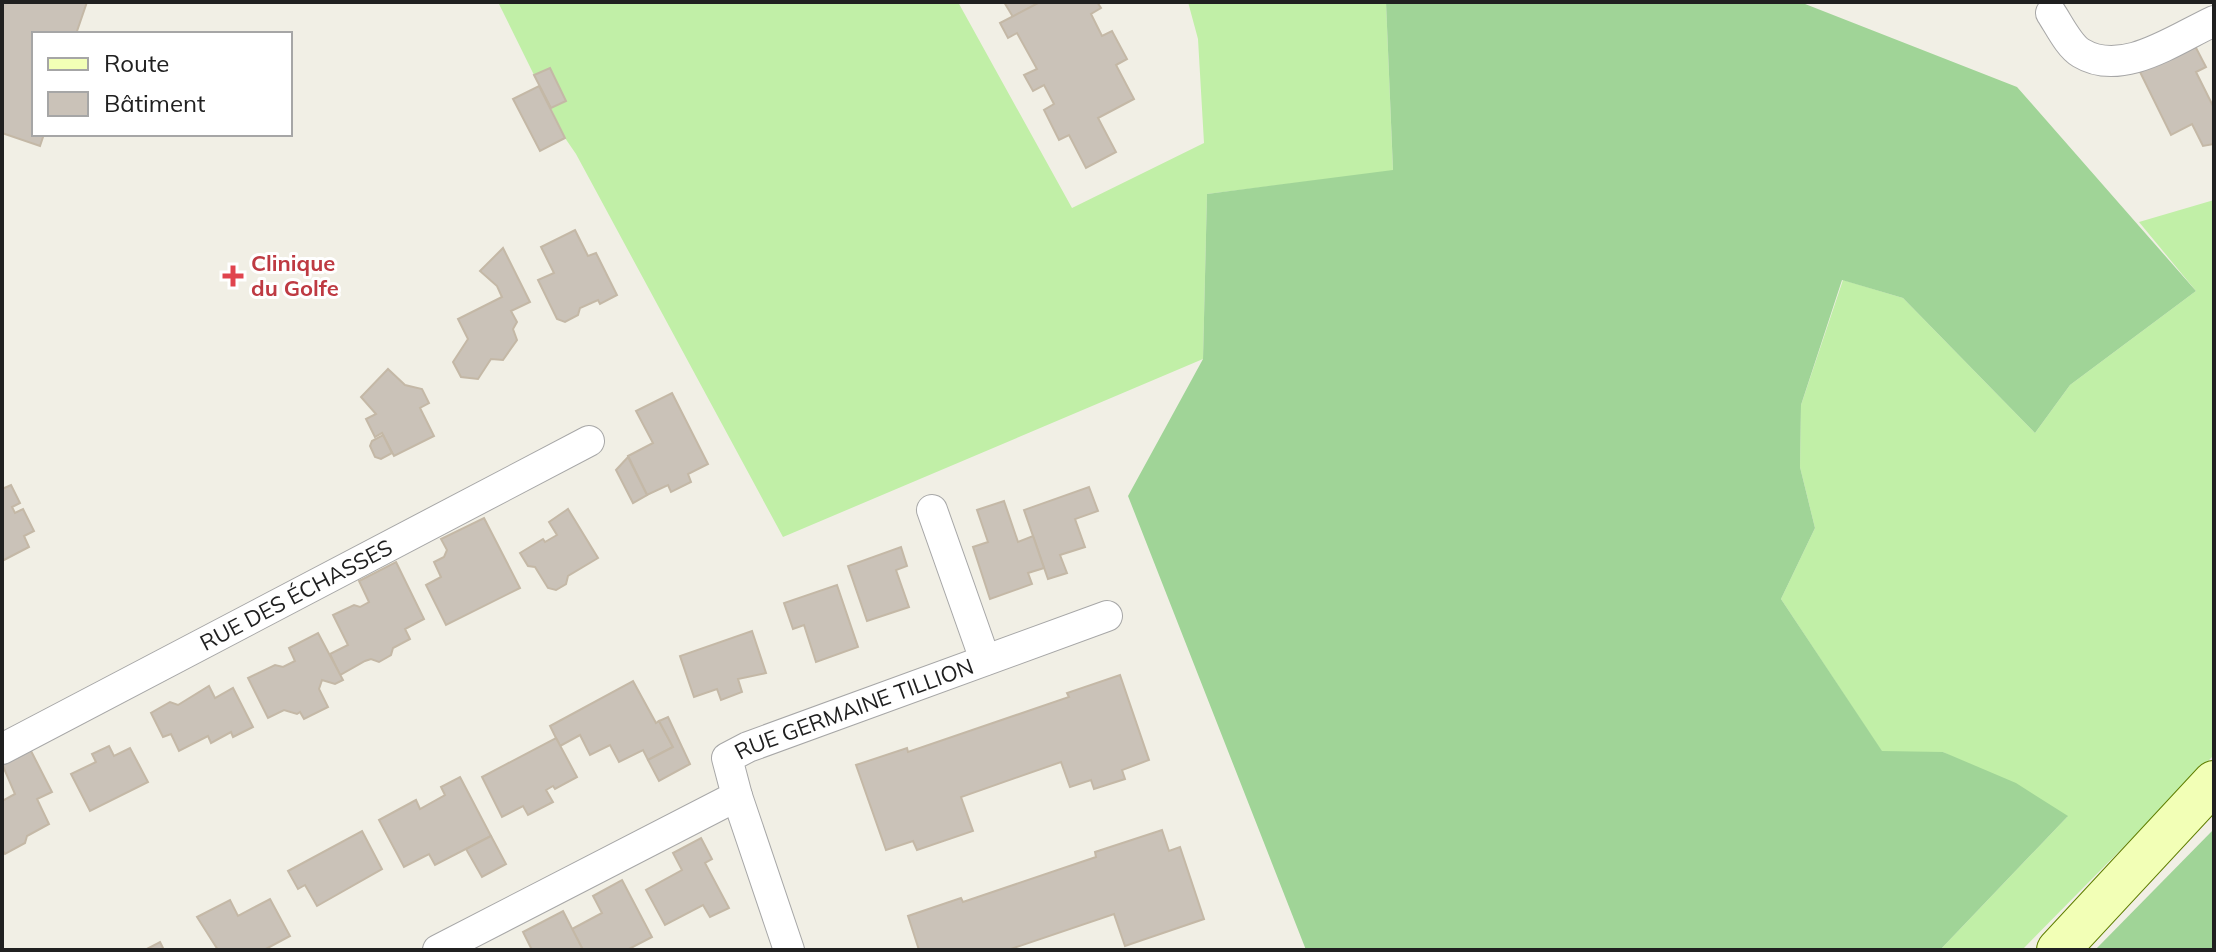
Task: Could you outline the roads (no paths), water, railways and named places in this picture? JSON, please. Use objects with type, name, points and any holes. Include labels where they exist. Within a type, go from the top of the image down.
[{"type":"main road","points":[[2058,950],[2214,782]]},
{"type":"street","points":[[2051,13],[2078,52],[2106,63],[2131,60],[2214,21]]},
{"type":"street","name":"RUE DES ÉCHASSES","points":[[2,749],[589,441]]},
{"type":"street","points":[[932,510],[985,660]]},
{"type":"street","name":"RUE GERMAINE TILLION","points":[[438,950],[737,796],[727,758],[748,747],[1107,616]]},
{"type":"street","points":[[737,796],[789,950]]},
{"type":"place","name":"Clinique du Golfe","points":[[233,276]]}]
